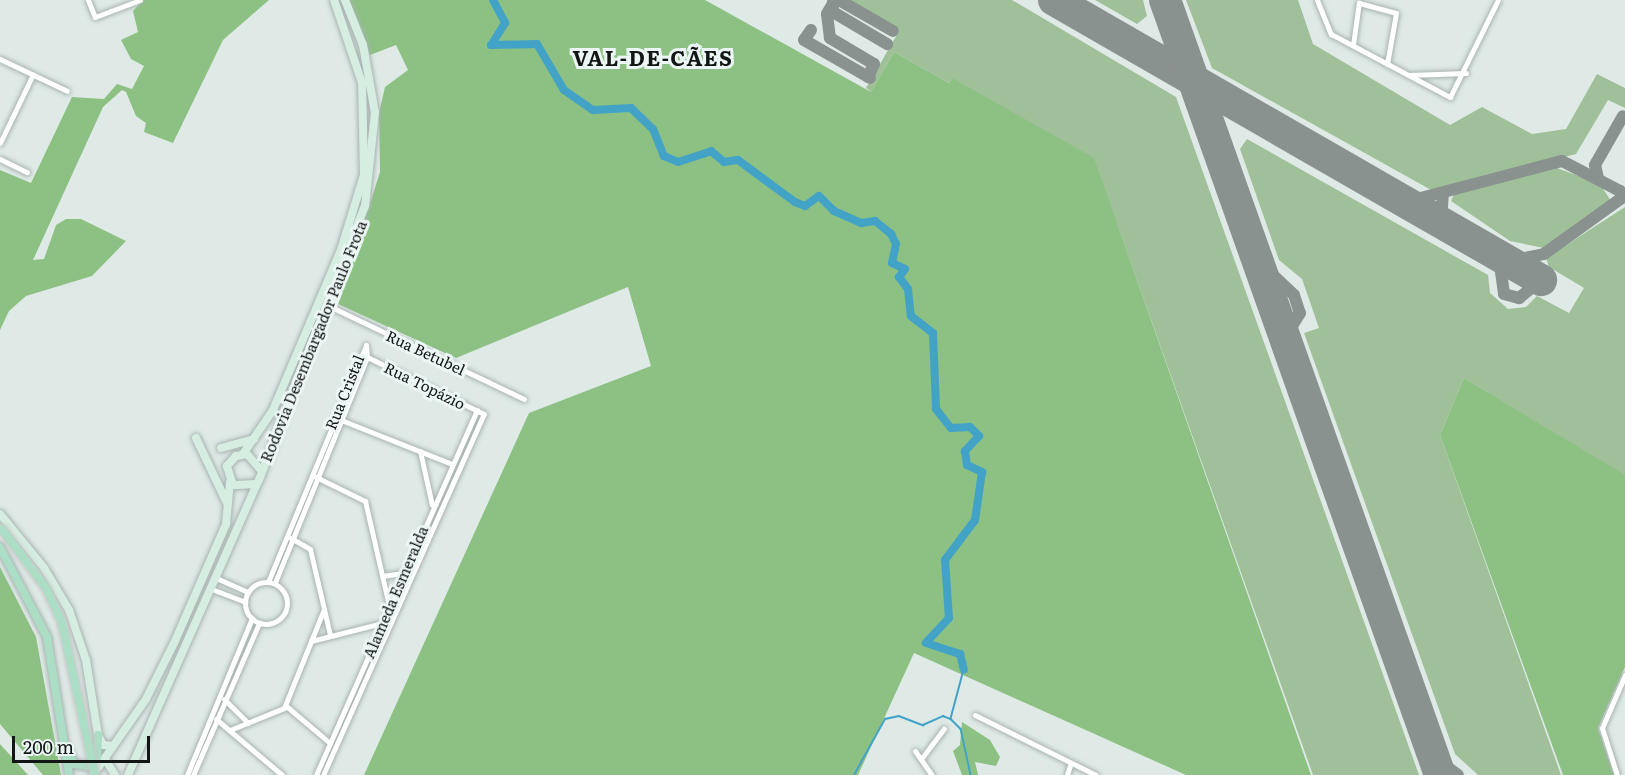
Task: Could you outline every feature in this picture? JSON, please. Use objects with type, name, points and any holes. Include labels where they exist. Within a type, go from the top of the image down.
[{"type":"main road","points":[[1,528],[46,588],[62,623],[94,775]]},
{"type":"main road","points":[[0,547],[44,630],[57,721],[69,775]]},
{"type":"main road","points":[[57,721],[77,766],[96,760],[98,735]]},
{"type":"street","points":[[88,0],[93,16],[140,1]]},
{"type":"street","name":"Rodovia Desembargador Paulo Frota","points":[[243,454],[258,437],[320,295],[358,199],[367,148],[359,69],[334,0]]},
{"type":"street","name":"Rodovia Desembargador Paulo Frota","points":[[261,471],[328,306],[365,207],[375,141],[369,73],[345,0]]},
{"type":"street","points":[[1317,0],[1329,32],[1450,97],[1466,73],[1498,0]]},
{"type":"street","points":[[1353,45],[1359,2],[1396,13],[1387,64]]},
{"type":"street","points":[[0,58],[67,91]]},
{"type":"street","points":[[1406,75],[1466,73]]},
{"type":"street","points":[[0,143],[33,74]]},
{"type":"street","points":[[0,159],[27,172]]},
{"type":"street","name":"Rua Betubel","points":[[328,306],[524,399]]},
{"type":"street","name":"Rua Cristal","points":[[268,582],[365,345],[367,357],[316,477],[301,506],[275,583]]},
{"type":"street","name":"Rua Topázio","points":[[367,357],[484,413]]},
{"type":"street","points":[[347,386],[354,388]]},
{"type":"street","name":"Alameda Esmeralda","points":[[317,773],[432,506],[477,410]]},
{"type":"street","name":"Alameda Esmeralda","points":[[323,775],[484,413]]},
{"type":"street","points":[[340,420],[452,464]]},
{"type":"street","points":[[221,448],[258,437]]},
{"type":"street","points":[[196,438],[228,504]]},
{"type":"street","points":[[420,452],[432,506]]},
{"type":"street","points":[[94,775],[146,699],[218,546],[228,504],[229,462],[243,454],[256,458],[261,471],[256,484],[128,775]]},
{"type":"street","points":[[448,473],[456,477]]},
{"type":"street","points":[[316,477],[365,501],[389,606]]},
{"type":"street","points":[[230,482],[240,488],[256,484]]},
{"type":"street","points":[[0,514],[44,568],[69,610],[86,660],[98,735],[103,745],[113,746]]},
{"type":"street","points":[[291,538],[310,549],[330,635]]},
{"type":"street","points":[[406,566],[415,570]]},
{"type":"street","points":[[382,576],[403,573]]},
{"type":"street","points":[[214,577],[248,592]]},
{"type":"street","points":[[268,582],[275,583],[286,593],[287,608],[273,623],[259,623],[252,618],[245,602],[248,592],[268,582]]},
{"type":"street","points":[[209,588],[245,602]]},
{"type":"street","points":[[192,604],[189,618],[196,620]]},
{"type":"street","points":[[230,730],[285,705],[324,609]]},
{"type":"street","points":[[193,775],[224,681],[252,618]]},
{"type":"street","points":[[187,775],[216,719],[259,623]]},
{"type":"street","points":[[311,641],[382,623]]},
{"type":"street","points":[[377,634],[385,636]]},
{"type":"street","points":[[1617,775],[1602,728],[1625,675]]},
{"type":"street","points":[[224,681],[231,685]]},
{"type":"street","points":[[224,699],[248,723]]},
{"type":"street","points":[[285,705],[330,743]]},
{"type":"street","points":[[975,715],[1070,765],[1096,775]]},
{"type":"street","points":[[341,716],[348,720]]},
{"type":"street","points":[[216,719],[282,775]]},
{"type":"street","points":[[921,759],[944,729]]},
{"type":"street","points":[[915,751],[933,775]]},
{"type":"street","points":[[105,759],[115,775]]},
{"type":"street","points":[[1066,775],[1070,765]]},
{"type":"street","points":[[317,773],[323,775]]},
{"type":"green space","points":[[143,0],[269,0],[223,40],[173,143],[144,132],[146,123],[136,116],[126,92],[122,90],[103,107],[33,260],[44,259],[56,225],[66,219],[81,219],[126,241],[92,276],[26,296],[9,311],[0,330],[0,170],[31,183],[72,97],[104,99],[117,84],[132,89],[144,66],[131,59],[121,40],[138,32],[133,11]]},
{"type":"green space","points":[[349,0],[705,0],[871,92],[894,52],[949,83],[952,78],[1094,158],[1311,775],[1186,775],[914,653],[858,775],[364,775],[529,413],[651,366],[628,287],[456,358],[338,304],[380,172],[379,113],[385,87],[408,70],[396,45],[370,55]]},
{"type":"green space","points":[[850,0],[1012,0],[1176,97],[1419,775],[1313,775],[1117,224],[952,78],[949,83],[894,52],[871,92],[866,88],[898,33]]},
{"type":"green space","points":[[1095,0],[1143,0],[1147,16],[1137,24]]},
{"type":"green space","points":[[1186,0],[1298,0],[1313,44],[1450,125],[1482,107],[1532,134],[1566,129],[1597,74],[1625,88],[1625,108],[1608,100],[1576,154],[1433,191],[1212,68]]},
{"type":"green space","points":[[1247,139],[1488,275],[1490,293],[1508,309],[1526,307],[1537,296],[1569,313],[1584,288],[1549,267],[1546,258],[1625,207],[1625,476],[1464,378],[1440,435],[1561,775],[1478,775],[1455,754],[1304,333],[1319,328],[1302,279],[1279,260],[1240,149]]},
{"type":"green space","points":[[1557,168],[1600,184],[1611,201],[1544,248],[1510,241],[1451,201],[1454,194]]},
{"type":"green space","points":[[1464,378],[1625,475],[1625,667],[1598,728],[1614,775],[1563,775],[1440,435]]},
{"type":"green space","points":[[0,567],[36,637],[61,775],[43,775],[0,724]]},
{"type":"green space","points":[[962,722],[990,740],[1000,757],[996,766],[975,762],[978,775],[962,775],[953,751],[960,745]]},
{"type":"green space","points":[[0,744],[28,775],[0,775]]},
{"type":"waterway","points":[[493,0],[505,23],[491,45],[537,44],[564,90],[593,110],[631,108],[653,129],[664,156],[678,162],[711,151],[724,162],[738,160],[795,202],[805,206],[819,196],[834,211],[861,223],[875,221],[891,234],[896,244],[892,263],[905,269],[899,277],[908,289],[911,316],[933,333],[936,409],[951,428],[970,427],[979,436],[965,451],[967,465],[982,472],[975,520],[945,560],[949,618],[926,643],[960,654],[964,670]]},
{"type":"waterway","points":[[964,670],[951,719],[961,729],[971,775]]},
{"type":"waterway","points":[[854,775],[885,719],[899,716],[923,725],[943,716],[951,719]]},
{"type":"taxiway","points":[[835,0],[827,14],[830,38],[874,64],[868,77]]},
{"type":"taxiway","points":[[839,0],[893,31]]},
{"type":"taxiway","points":[[833,2],[833,12],[887,44]]},
{"type":"taxiway","points":[[811,30],[804,40],[870,78]]},
{"type":"taxiway","points":[[1598,178],[1595,165],[1623,116]]},
{"type":"taxiway","points":[[1372,182],[1413,200],[1562,161],[1620,191],[1623,197],[1544,254],[1515,260],[1441,221],[1443,193]]},
{"type":"taxiway","points":[[1247,227],[1259,262],[1294,295],[1300,313],[1292,326],[1276,326],[1268,317],[1268,293],[1252,247]]},
{"type":"taxiway","points":[[1492,252],[1500,265],[1504,294],[1519,298],[1529,290]]},
{"type":"taxiway","points":[[1421,718],[1436,759],[1458,775]]},
{"type":"runway","points":[[1054,0],[1541,280]]},
{"type":"runway","points":[[1165,0],[1440,775]]},
{"type":"district","name":"VAL-DE-CÃES","points":[[653,57]]}]
